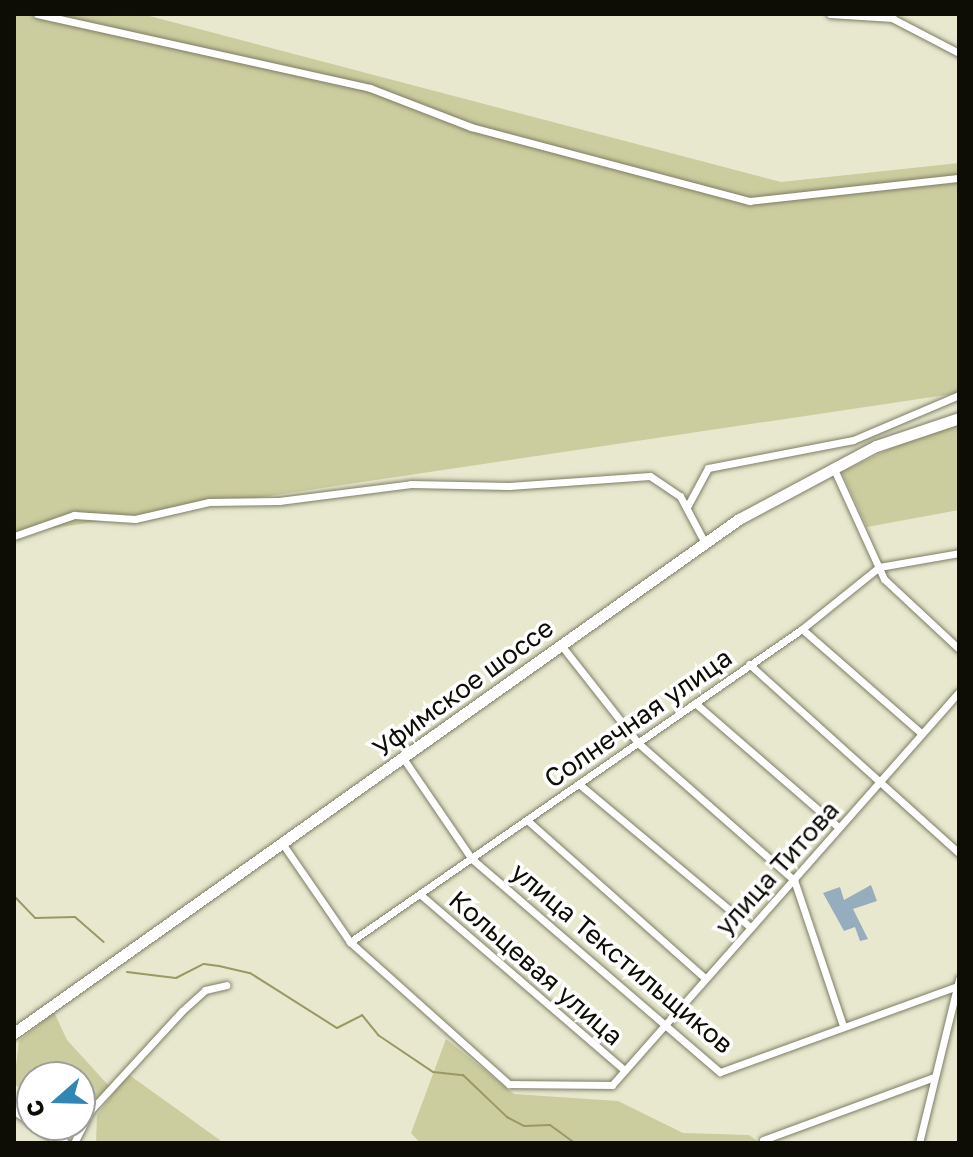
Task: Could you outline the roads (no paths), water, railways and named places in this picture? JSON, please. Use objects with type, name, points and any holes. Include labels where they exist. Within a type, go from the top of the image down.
[{"type":"main road","name":"Уфимское шоссе","points":[[14,1033],[705,543],[833,467],[959,418]]},
{"type":"street","points":[[37,14],[370,88],[553,151],[749,201],[959,178]]},
{"type":"street","points":[[830,14],[893,18]]},
{"type":"street","points":[[884,14],[959,53]]},
{"type":"street","points":[[687,507],[708,468],[853,440],[959,395]]},
{"type":"street","points":[[833,467],[884,579],[959,649]]},
{"type":"street","points":[[14,536],[74,515],[135,519],[209,502],[279,501],[411,484],[509,486],[650,476],[671,487],[687,507],[705,543]]},
{"type":"street","name":"Солнечная улица","points":[[350,942],[422,896],[802,629],[879,567],[959,553]]},
{"type":"street","points":[[802,629],[922,734]]},
{"type":"street","points":[[561,645],[638,743],[794,880],[843,1026]]},
{"type":"street","points":[[749,664],[959,853]]},
{"type":"street","name":"улица Титова","points":[[624,1070],[959,692]]},
{"type":"street","points":[[695,703],[838,827]]},
{"type":"street","name":"улица Текстильщиков","points":[[403,758],[472,859],[720,1072],[958,982]]},
{"type":"street","points":[[579,784],[751,928]]},
{"type":"street","points":[[527,820],[705,978]]},
{"type":"street","points":[[282,843],[350,942],[509,1084],[612,1085],[624,1070]]},
{"type":"street","name":"Кольцевая улица","points":[[422,896],[624,1070]]},
{"type":"street","points":[[919,1143],[958,982]]},
{"type":"street","points":[[74,1143],[91,1110],[182,1011],[205,990],[226,985]]},
{"type":"street","points":[[763,1140],[934,1077]]},
{"type":"waterway","points":[[14,896],[35,918],[75,917],[104,942]]},
{"type":"waterway","points":[[127,972],[176,978],[204,964],[219,966],[250,973],[337,1028],[362,1015],[378,1035],[433,1072],[463,1075],[507,1117],[524,1126],[550,1125],[575,1143]]}]
